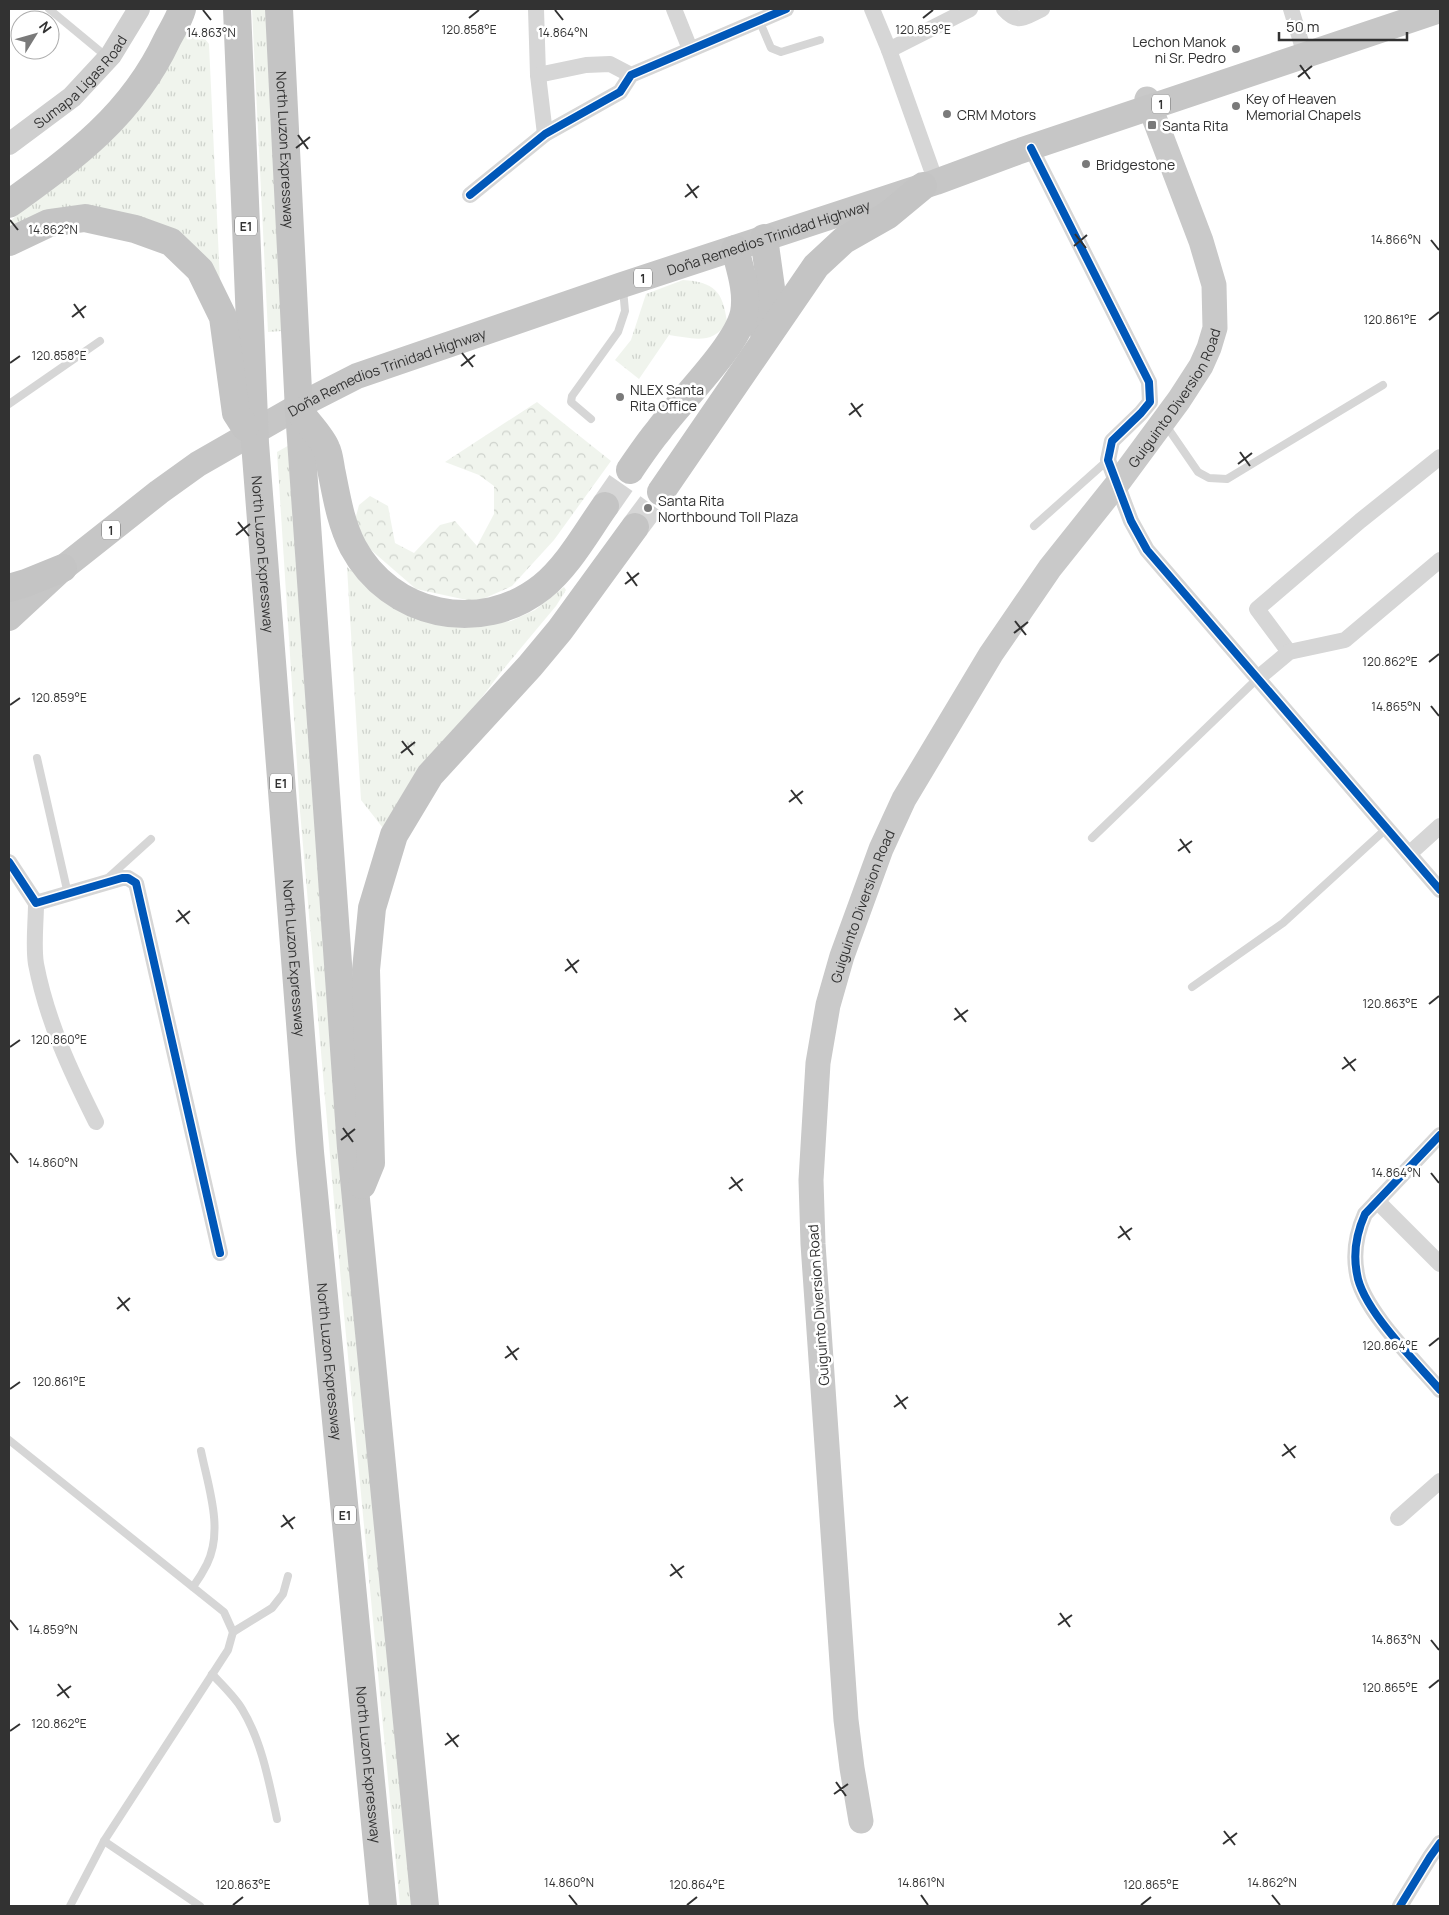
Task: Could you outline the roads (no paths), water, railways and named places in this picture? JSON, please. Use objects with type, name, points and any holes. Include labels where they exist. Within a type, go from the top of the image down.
[{"type":"highway","points":[[9,204],[60,167],[120,113],[147,79],[182,9]]},
{"type":"highway","name":"North Luzon Expressway","points":[[237,9],[255,443],[310,1152],[383,1906]]},
{"type":"highway","name":"North Luzon Expressway","points":[[279,9],[299,411],[329,856],[356,1203],[425,1906]]},
{"type":"highway","name":"Doña Remedios Trinidad Highway","points":[[9,618],[63,568],[159,492],[198,464],[297,407],[357,376],[1440,10]]},
{"type":"highway","points":[[661,492],[812,271],[825,256],[849,237],[888,215],[929,184]]},
{"type":"highway","points":[[9,242],[49,223],[85,218],[135,229],[171,242],[200,270],[223,317],[236,413],[255,443]]},
{"type":"highway","points":[[762,343],[771,288],[764,238]]},
{"type":"highway","points":[[630,470],[658,430],[720,356],[740,326],[744,312],[745,297],[735,249]]},
{"type":"highway","points":[[299,411],[326,447],[341,516],[359,557],[372,574],[397,596],[419,606],[448,613],[475,614],[506,606],[523,599],[543,586],[557,572],[605,506]]},
{"type":"highway","points":[[356,1203],[371,1163],[366,970],[372,908],[394,835],[430,774],[530,666],[571,615],[635,527]]},
{"type":"highway","points":[[9,588],[63,568]]},
{"type":"main road","name":"Sumapa Ligas Road","points":[[9,144],[72,97],[108,58],[139,9]]},
{"type":"main road","name":"Guiguinto Diversion Road","points":[[861,1821],[846,1720],[813,1244],[811,1180],[818,1063],[828,1005],[842,956],[881,849],[904,799],[991,654],[1016,617],[1050,568],[1117,484],[1190,384],[1210,348],[1215,328],[1214,285],[1208,262],[1147,99]]},
{"type":"street","points":[[536,9],[538,75],[545,134]]},
{"type":"street","points":[[674,9],[690,48]]},
{"type":"street","points":[[470,196],[545,134],[620,92],[631,75],[690,48],[786,9]]},
{"type":"street","points":[[872,9],[888,50],[929,184]]},
{"type":"street","points":[[1004,9],[1016,19],[1042,9]]},
{"type":"street","points":[[1291,9],[1305,55]]},
{"type":"street","points":[[888,50],[964,10]]},
{"type":"street","points":[[538,75],[586,65],[610,64],[631,75]]},
{"type":"street","points":[[1031,148],[1149,382],[1150,402],[1112,441],[1108,460],[1131,521],[1147,550],[1440,890]]},
{"type":"street","points":[[1289,652],[1257,609],[1360,521],[1440,457]]},
{"type":"street","points":[[1258,678],[1289,652],[1345,640],[1440,560]]},
{"type":"street","points":[[1409,854],[1440,826]]},
{"type":"street","points":[[9,862],[36,903],[36,963],[51,1023],[96,1122]]},
{"type":"street","points":[[36,903],[101,886],[122,878],[128,878],[136,882],[220,1253]]},
{"type":"street","points":[[1439,1140],[1365,1214],[1360,1226],[1355,1255],[1357,1276],[1364,1294],[1383,1324],[1440,1390]]},
{"type":"street","points":[[1377,1200],[1440,1264]]},
{"type":"street","points":[[1398,1518],[1440,1482]]},
{"type":"street","points":[[1400,1906],[1440,1843]]},
{"type":"lane","points":[[48,9],[108,58]]},
{"type":"lane","points":[[759,20],[771,48],[781,52],[820,40]]},
{"type":"lane","points":[[591,419],[571,402],[572,396],[618,332],[625,311],[622,285]]},
{"type":"lane","points":[[9,404],[100,341]]},
{"type":"lane","points":[[1150,402],[1198,472],[1210,478],[1227,479],[1383,385]]},
{"type":"lane","points":[[1034,526],[1108,460]]},
{"type":"lane","points":[[1092,838],[1258,678]]},
{"type":"lane","points":[[37,758],[68,894]]},
{"type":"lane","points":[[1192,987],[1283,922],[1387,828]]},
{"type":"lane","points":[[101,886],[151,839]]},
{"type":"lane","points":[[9,1440],[224,1612],[233,1632],[228,1650],[104,1841],[70,1906]]},
{"type":"lane","points":[[193,1587],[208,1563],[214,1542],[215,1522],[201,1451]]},
{"type":"lane","points":[[233,1632],[272,1608],[283,1594],[288,1576]]},
{"type":"lane","points":[[212,1674],[242,1708],[268,1773],[277,1819]]},
{"type":"lane","points":[[104,1841],[200,1906]]},
{"type":"tunnel","points":[[605,506],[630,470]]},
{"type":"tunnel","points":[[635,527],[661,492]]},
{"type":"place","name":"Lechon Manok ni Sr. Pedro","points":[[1236,49]]},
{"type":"place","name":"Key of Heaven Memorial Chapels","points":[[1236,106]]},
{"type":"place","name":"CRM Motors","points":[[947,114]]},
{"type":"place","name":"Santa Rita","points":[[1152,125]]},
{"type":"place","name":"Bridgestone","points":[[1086,164]]},
{"type":"place","name":"NLEX Santa Rita Office","points":[[620,397]]},
{"type":"place","name":"Santa Rita Northbound Toll Plaza","points":[[648,508]]}]
